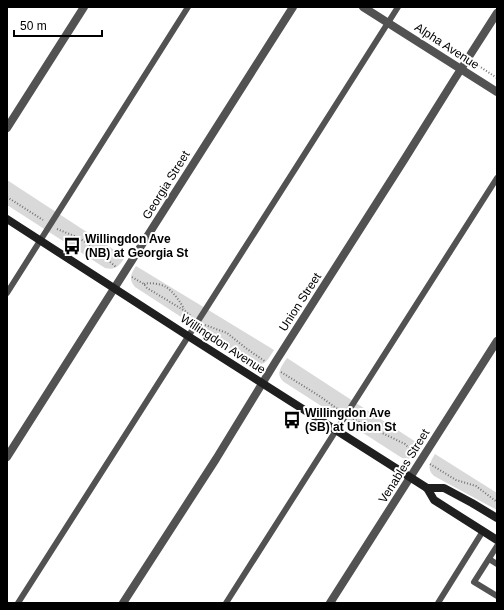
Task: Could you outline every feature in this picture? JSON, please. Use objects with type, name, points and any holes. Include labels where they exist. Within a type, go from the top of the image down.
[{"type":"main road","name":"Willingdon Avenue","points":[[7,219],[427,488],[434,500],[497,540]]},
{"type":"main road","name":"Willingdon Avenue","points":[[427,488],[444,488],[496,514]]},
{"type":"street","points":[[7,128],[84,7]]},
{"type":"street","name":"Georgia Street","points":[[7,457],[293,7]]},
{"type":"street","name":"Alpha Avenue","points":[[363,7],[497,92]]},
{"type":"street","name":"Union Street","points":[[123,603],[216,459],[497,13]]},
{"type":"street","name":"Venables Street","points":[[330,603],[497,341]]},
{"type":"lane","points":[[7,293],[188,7]]},
{"type":"lane","points":[[18,603],[398,7]]},
{"type":"lane","points":[[226,603],[497,178]]},
{"type":"lane","points":[[438,603],[483,531]]},
{"type":"lane","points":[[497,546],[484,571],[474,582],[497,596]]},
{"type":"lane","points":[[489,559],[497,564]]},
{"type":"path","points":[[475,64],[497,78]]},
{"type":"path","points":[[7,197],[58,230],[77,237],[90,245],[117,268]]},
{"type":"path","points":[[131,276],[144,284],[147,288],[185,310],[206,325],[227,333],[266,362]]},
{"type":"path","points":[[144,284],[149,282],[166,287],[181,302],[185,310]]},
{"type":"path","points":[[430,464],[456,480],[476,486],[497,502]]},
{"type":"shaded area","points":[[7,180],[125,257],[121,263],[112,269],[105,268],[7,205]]},
{"type":"shaded area","points":[[136,266],[274,350],[270,357],[266,362],[260,364],[252,363],[135,287],[131,276]]},
{"type":"shaded area","points":[[287,358],[422,446],[420,449],[409,459],[402,458],[284,382],[279,373]]},
{"type":"shaded area","points":[[435,454],[497,493],[497,510],[434,476],[429,468]]},
{"type":"place","name":"Willingdon Ave (NB) at Georgia St","points":[[72,246]]},
{"type":"place","name":"Willingdon Ave (SB) at Union St","points":[[292,420]]}]
